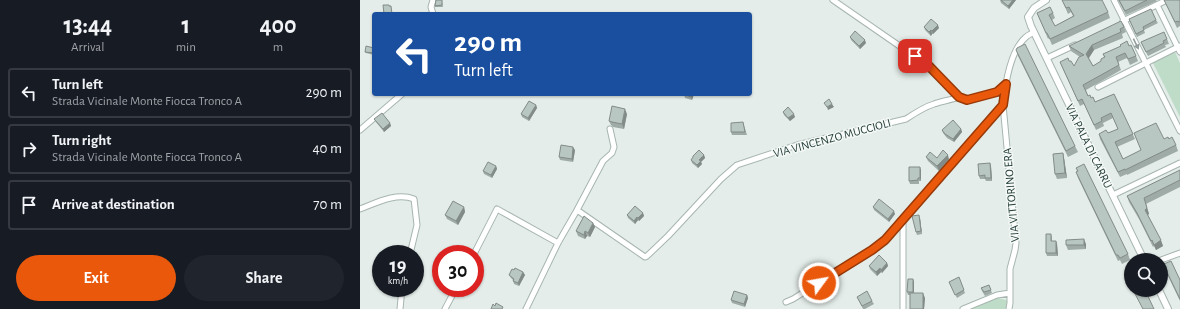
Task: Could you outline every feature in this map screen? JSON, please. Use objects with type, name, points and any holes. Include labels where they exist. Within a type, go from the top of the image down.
[{"type":"street","points":[[433,0],[432,7],[433,12]]},
{"type":"street","points":[[833,0],[927,64],[959,97],[967,100],[997,92],[1006,84]]},
{"type":"street","points":[[1034,32],[1028,17],[1034,8],[1046,0]]},
{"type":"street","points":[[1114,0],[1180,131]]},
{"type":"street","points":[[1118,24],[1168,0]]},
{"type":"street","points":[[1098,87],[1179,48],[1157,5]]},
{"type":"street","name":"VIA PALA DI CARRU","points":[[1034,32],[1141,253]]},
{"type":"street","name":"VIA VITTORINO ERA","points":[[1009,309],[1010,269],[1016,243],[1003,105],[1006,84],[1012,61],[1019,45],[1025,37],[1034,32]]},
{"type":"street","points":[[1047,58],[1078,43]]},
{"type":"street","points":[[360,130],[400,96]]},
{"type":"street","name":"VIA VINCENZO MUCCIOLI","points":[[577,210],[645,257],[668,236],[721,179],[737,165],[797,145],[906,119],[914,113],[933,104],[959,97]]},
{"type":"street","points":[[786,302],[872,250],[885,240],[1003,105]]},
{"type":"street","points":[[526,309],[558,243],[603,161],[612,153],[614,147],[610,129]]},
{"type":"street","points":[[1113,196],[1180,163]]},
{"type":"street","points":[[360,209],[388,198],[402,196],[414,199],[417,224],[412,245]]},
{"type":"street","points":[[479,245],[497,209],[558,243]]},
{"type":"street","points":[[903,220],[903,309]]},
{"type":"street","points":[[1168,258],[1180,254]]},
{"type":"street","points":[[963,309],[997,295],[1010,293]]},
{"type":"street","points":[[400,309],[401,297]]},
{"type":"street","points":[[445,309],[451,297]]},
{"type":"street","points":[[1162,297],[1168,309]]},
{"type":"green space","points":[[1175,52],[1180,63],[1180,117],[1153,63]]},
{"type":"green space","points":[[995,297],[1009,301],[1007,309],[970,309]]},
{"type":"building","points":[[436,0],[442,0],[442,5],[435,6]]},
{"type":"building","points":[[1001,0],[1013,0],[1008,6]]},
{"type":"building","points":[[1062,0],[1102,0],[1108,12],[1050,39],[1037,13],[1050,7],[1053,13],[1049,15],[1055,26],[1074,16],[1069,7],[1066,8]]},
{"type":"building","points":[[1119,0],[1147,0],[1125,11]]},
{"type":"building","points":[[1164,0],[1180,0],[1180,22],[1175,22]]},
{"type":"building","points":[[383,5],[391,6],[392,12],[384,12]]},
{"type":"building","points":[[1151,9],[1156,20],[1143,27],[1144,30],[1136,34],[1129,19]]},
{"type":"building","points":[[931,19],[938,25],[929,32],[924,27]]},
{"type":"building","points":[[1121,21],[1124,27],[1120,29],[1121,32],[1092,45],[1086,54],[1093,66],[1105,57],[1103,54],[1121,46],[1120,45],[1127,41],[1129,46],[1131,45],[1136,56],[1128,59],[1125,53],[1116,57],[1119,65],[1083,85],[1088,96],[1090,95],[1091,98],[1093,97],[1095,102],[1114,94],[1133,134],[1115,142],[1123,159],[1141,150],[1134,133],[1156,123],[1164,139],[1168,137],[1169,139],[1172,137],[1176,145],[1118,172],[1099,134],[1106,130],[1108,133],[1118,129],[1111,113],[1101,118],[1102,121],[1094,125],[1082,99],[1078,101],[1060,62],[1068,58],[1074,66],[1079,57],[1084,55],[1069,46]]},
{"type":"building","points":[[855,31],[865,40],[859,46],[850,37]]},
{"type":"building","points":[[1164,32],[1167,39],[1163,41],[1164,43],[1146,52],[1141,42]]},
{"type":"building","points":[[1025,44],[1075,146],[1066,151],[1016,50]]},
{"type":"building","points":[[366,46],[372,48],[372,53],[365,52]]},
{"type":"building","points":[[829,99],[832,104],[827,107],[824,103]]},
{"type":"building","points":[[529,101],[536,105],[528,118],[521,114]]},
{"type":"building","points":[[612,106],[625,109],[622,124],[609,121]]},
{"type":"building","points":[[788,107],[794,114],[788,118],[783,112]]},
{"type":"building","points":[[382,113],[390,123],[383,129],[374,119]]},
{"type":"building","points":[[953,120],[961,129],[953,139],[942,130]]},
{"type":"building","points":[[743,122],[745,132],[731,132],[731,123]]},
{"type":"building","points":[[561,145],[573,147],[572,159],[559,157]]},
{"type":"building","points":[[699,150],[704,155],[699,160],[701,161],[697,165],[691,160]]},
{"type":"building","points":[[943,150],[948,155],[937,166],[926,157],[930,152],[937,158]]},
{"type":"building","points":[[1063,153],[1065,173],[1055,174],[1053,154]]},
{"type":"building","points":[[488,162],[496,166],[491,175],[483,171]]},
{"type":"building","points":[[990,163],[991,178],[985,178],[985,175],[979,176],[978,164]]},
{"type":"building","points":[[1084,164],[1128,253],[1124,253],[1124,256],[1120,258],[1116,255],[1076,172],[1078,171],[1076,168]]},
{"type":"building","points":[[909,167],[920,167],[920,178],[918,178],[918,180],[909,181]]},
{"type":"building","points":[[1180,170],[1180,180],[1144,198],[1147,208],[1145,210],[1161,240],[1154,245],[1127,196]]},
{"type":"building","points":[[879,199],[894,211],[888,219],[873,207]]},
{"type":"building","points":[[453,201],[464,207],[456,221],[445,215]]},
{"type":"building","points":[[635,206],[643,213],[634,221],[627,215]]},
{"type":"building","points":[[919,215],[921,231],[916,232],[912,216]]},
{"type":"building","points":[[584,216],[593,223],[588,233],[585,231],[584,235],[576,231]]},
{"type":"building","points":[[1046,234],[1051,234],[1051,241],[1056,241],[1056,253],[1046,253]]},
{"type":"building","points":[[1084,239],[1084,245],[1066,245],[1066,240]]},
{"type":"building","points":[[879,255],[887,263],[881,270],[880,268],[876,272],[869,266]]},
{"type":"building","points":[[1171,261],[1180,280],[1180,299],[1168,274],[1168,262]]},
{"type":"building","points":[[515,268],[523,272],[518,283],[513,281],[514,279],[509,275],[512,269],[514,270]]},
{"type":"building","points":[[959,277],[964,290],[955,295],[949,282]]},
{"type":"building","points":[[908,279],[913,279],[913,292],[907,292]]},
{"type":"building","points":[[989,285],[991,290],[984,292],[981,288]]},
{"type":"building","points":[[734,291],[747,295],[744,304],[731,300]]},
{"type":"building","points":[[867,291],[872,301],[862,306],[857,297]]},
{"type":"building","points":[[910,293],[923,293],[923,309],[910,309]]},
{"type":"building","points":[[1137,297],[1148,297],[1154,309],[1143,309]]},
{"type":"building","points":[[496,303],[503,307],[502,309],[491,309],[493,304],[495,306]]},
{"type":"route","points":[[819,283],[872,250],[885,240],[1003,105],[1006,84],[997,92],[967,100],[959,97],[927,64],[915,56]]}]
